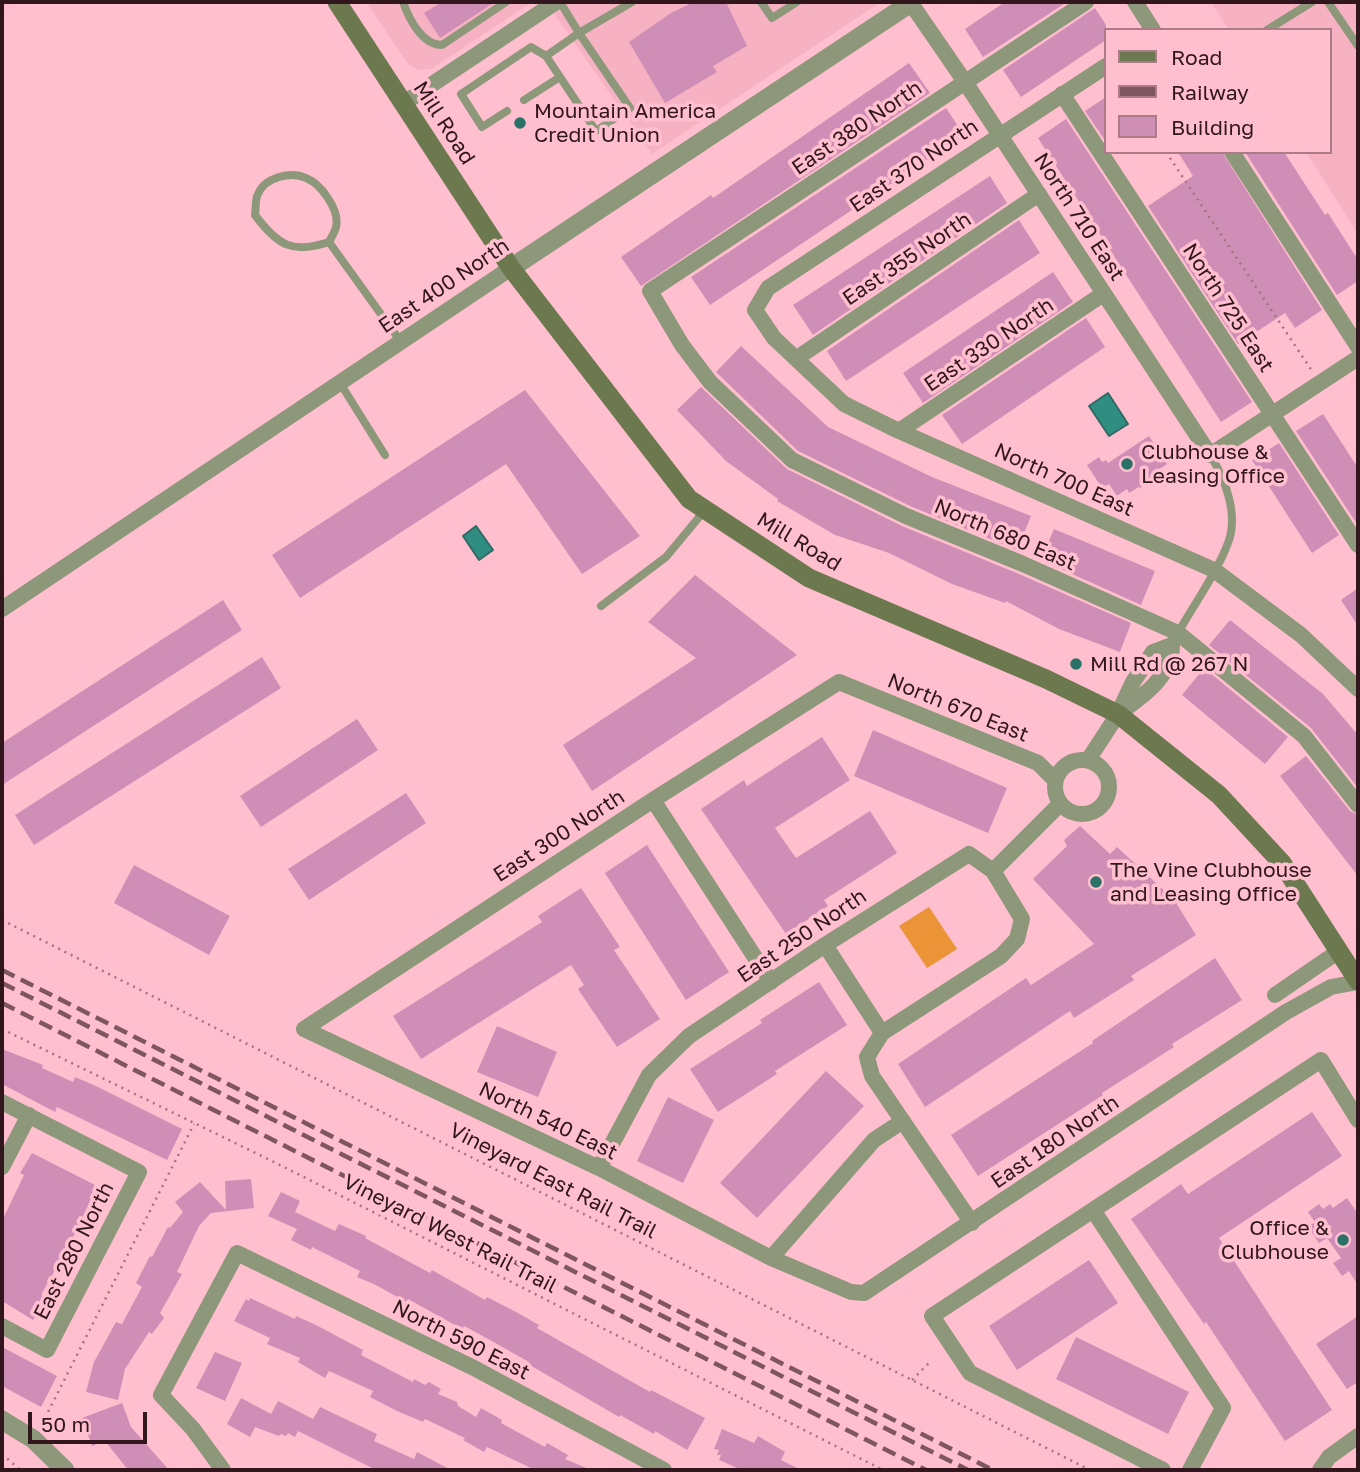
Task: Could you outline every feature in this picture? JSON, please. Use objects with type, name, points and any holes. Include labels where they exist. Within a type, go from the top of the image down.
[{"type":"main road","name":"Mill Road","points":[[337,2],[512,268],[689,499],[808,578],[1046,679],[1118,714],[1228,804],[1282,863],[1358,981]]},
{"type":"street","points":[[404,103],[558,2]]},
{"type":"street","name":"North 710 East","points":[[911,2],[1210,455]]},
{"type":"street","name":"East 400 North","points":[[2,609],[911,2]]},
{"type":"street","name":"East 380 North","points":[[650,290],[1086,2]]},
{"type":"street","points":[[1135,2],[1152,28]]},
{"type":"street","name":"East 370 North","points":[[755,310],[768,288],[1104,67]]},
{"type":"street","name":"North 725 East","points":[[1062,94],[1358,545]]},
{"type":"street","points":[[1233,154],[1358,347]]},
{"type":"street","name":"East 355 North","points":[[797,358],[1039,194]]},
{"type":"street","name":"North 680 East","points":[[650,290],[682,345],[710,382],[792,460],[906,516],[1023,564],[1175,639],[1304,736],[1358,804]]},
{"type":"street","name":"East 330 North","points":[[899,431],[1103,294]]},
{"type":"street","name":"North 700 East","points":[[755,310],[774,338],[844,404],[899,431],[1214,570],[1301,635],[1358,689]]},
{"type":"street","points":[[1210,455],[1358,358]]},
{"type":"street","points":[[1088,760],[1118,714],[1149,692],[1172,659],[1175,639]]},
{"type":"street","name":"North 670 East","points":[[839,682],[1038,764],[1055,780]]},
{"type":"street","name":"East 300 North","points":[[304,1029],[653,800],[839,682]]},
{"type":"street","points":[[1088,760],[1104,770],[1109,788],[1107,798],[1102,806],[1085,814],[1075,814],[1060,804],[1054,789],[1055,780],[1058,772],[1071,762],[1088,760]]},
{"type":"street","points":[[653,800],[771,982]]},
{"type":"street","points":[[972,1223],[872,1076],[867,1057],[882,1033],[1002,956],[1017,939],[1022,919],[993,871],[1060,804]]},
{"type":"street","name":"East 250 North","points":[[599,1168],[649,1075],[689,1036],[825,945],[969,854],[993,871]]},
{"type":"street","points":[[825,945],[882,1033]]},
{"type":"street","points":[[1275,995],[1339,951]]},
{"type":"street","name":"East 180 North","points":[[771,1258],[851,1292],[864,1293],[1299,1004],[1331,987],[1358,981]]},
{"type":"street","name":"North 540 East","points":[[304,1029],[599,1168],[771,1258]]},
{"type":"street","points":[[1163,1470],[970,1373],[932,1315],[1321,1060],[1358,1120]]},
{"type":"street","points":[[2,1102],[29,1115],[2,1167]]},
{"type":"street","name":"East 280 North","points":[[2,1326],[47,1350],[139,1172],[29,1115]]},
{"type":"street","points":[[771,1258],[874,1140],[903,1121]]},
{"type":"street","points":[[1093,1210],[1223,1408],[1190,1470]]},
{"type":"street","name":"North 590 East","points":[[223,1470],[193,1429],[162,1395],[237,1253],[474,1368],[664,1470]]},
{"type":"street","points":[[2,1420],[33,1440],[65,1470]]},
{"type":"street","points":[[1320,1470],[1329,1457],[1358,1436]]},
{"type":"lane","points":[[403,2],[425,40],[433,45],[442,45],[506,2]]},
{"type":"lane","points":[[507,111],[482,127],[461,94],[531,47],[546,56],[596,131],[631,108],[558,2]]},
{"type":"lane","points":[[546,56],[632,2]]},
{"type":"lane","points":[[761,2],[772,18],[797,2]]},
{"type":"lane","points":[[1270,28],[1312,2]]},
{"type":"lane","points":[[1328,2],[1358,46]]},
{"type":"lane","points":[[524,100],[560,77]]},
{"type":"lane","points":[[285,175],[305,177],[319,187],[333,207],[337,225],[330,242],[312,248],[290,247],[279,240],[269,233],[256,215],[257,194],[270,181],[285,175]]},
{"type":"lane","points":[[330,242],[401,342]]},
{"type":"lane","points":[[340,383],[385,455]]},
{"type":"lane","points":[[1175,639],[1229,541],[1232,509],[1210,455]]},
{"type":"lane","points":[[601,606],[666,557],[705,510]]},
{"type":"path","points":[[1167,154],[1320,383]]},
{"type":"path","name":"Vineyard East Rail Trail","points":[[2,920],[1090,1470]]},
{"type":"path","name":"Vineyard West Rail Trail","points":[[2,1029],[883,1470]]},
{"type":"path","points":[[45,1418],[194,1124]]},
{"type":"path","points":[[912,1380],[930,1362]]},
{"type":"path","points":[[2,1454],[20,1470]]},
{"type":"shaded area","points":[[366,2],[532,2],[431,69],[418,70],[408,64]]},
{"type":"shaded area","points":[[546,2],[881,2],[652,154]]},
{"type":"shaded area","points":[[1211,2],[1358,2],[1358,234],[1307,154],[1332,154],[1332,28],[1228,28]]},
{"type":"shaded area","points":[[1108,393],[1128,424],[1109,436],[1089,406]]},
{"type":"shaded area","points":[[476,526],[493,550],[479,560],[463,536]]},
{"type":"shaded area","points":[[929,907],[957,949],[927,968],[899,926]]},
{"type":"building","points":[[442,2],[495,2],[440,38],[424,13]]},
{"type":"building","points":[[694,2],[726,2],[747,46],[713,66],[717,72],[665,103],[629,42],[671,13]]},
{"type":"building","points":[[1005,2],[1067,2],[983,57],[965,29]]},
{"type":"building","points":[[1095,8],[1106,25],[1104,41],[1021,97],[1003,70]]},
{"type":"building","points":[[909,63],[930,93],[641,286],[621,257],[711,195],[713,198]]},
{"type":"building","points":[[1104,98],[1104,139],[1085,111]]},
{"type":"building","points":[[946,108],[964,135],[710,305],[691,277]]},
{"type":"building","points":[[1066,119],[1252,402],[1221,422],[1038,138]]},
{"type":"building","points":[[1179,154],[1223,154],[1322,310],[1295,328],[1285,313],[1238,344],[1148,206],[1193,176]]},
{"type":"building","points":[[1246,154],[1285,154],[1325,215],[1328,213],[1358,260],[1358,281],[1337,295]]},
{"type":"building","points":[[990,176],[1007,203],[813,335],[793,305]]},
{"type":"building","points":[[1019,220],[1040,253],[846,381],[827,351]]},
{"type":"building","points":[[1053,272],[1073,302],[923,403],[903,373]]},
{"type":"building","points":[[1086,318],[1105,347],[962,444],[942,415]]},
{"type":"building","points":[[741,346],[828,427],[932,477],[1031,516],[1017,550],[910,506],[798,451],[716,372]]},
{"type":"building","points":[[701,387],[787,469],[902,526],[1131,623],[1120,652],[1059,629],[1006,601],[1005,603],[952,584],[889,553],[835,535],[777,501],[778,499],[726,461],[677,410]]},
{"type":"building","points":[[525,390],[640,536],[582,574],[506,464],[300,598],[272,555]]},
{"type":"building","points":[[1323,414],[1358,468],[1357,524],[1296,431]]},
{"type":"building","name":"Clubhouse & Leasing Office","points":[[1149,436],[1167,464],[1158,470],[1161,473],[1129,493],[1127,489],[1117,496],[1109,484],[1102,488],[1087,465],[1099,457],[1102,462],[1106,460],[1108,463]]},
{"type":"building","points":[[1279,443],[1339,535],[1312,553],[1252,460]]},
{"type":"building","points":[[1054,529],[1155,571],[1141,605],[1041,560]]},
{"type":"building","points":[[695,575],[797,655],[592,791],[563,745],[696,658],[648,622]]},
{"type":"building","points":[[1358,588],[1358,626],[1341,600]]},
{"type":"building","points":[[223,600],[242,630],[2,785],[2,743]]},
{"type":"building","points":[[1230,620],[1323,694],[1358,735],[1358,788],[1311,728],[1209,645]]},
{"type":"building","points":[[262,657],[281,688],[34,845],[15,815]]},
{"type":"building","points":[[1204,668],[1288,737],[1265,764],[1182,695]]},
{"type":"building","points":[[357,719],[378,750],[261,827],[240,796]]},
{"type":"building","points":[[873,730],[1007,788],[988,833],[854,776]]},
{"type":"building","points":[[822,737],[850,780],[775,828],[796,858],[870,811],[897,853],[824,900],[828,906],[786,934],[701,809],[744,780],[747,786]]},
{"type":"building","points":[[1306,756],[1350,811],[1358,815],[1358,876],[1280,776]]},
{"type":"building","points":[[406,793],[426,823],[309,900],[288,869]]},
{"type":"building","points":[[1080,826],[1110,854],[1117,847],[1170,893],[1196,935],[1131,976],[1134,980],[1074,1018],[1070,1011],[925,1107],[898,1064],[1026,978],[1031,985],[1094,944],[1033,879],[1067,846],[1064,840]]},
{"type":"building","points":[[647,845],[729,972],[686,1000],[605,873]]},
{"type":"building","points":[[134,865],[230,916],[209,955],[114,903]]},
{"type":"building","points":[[581,888],[620,947],[614,950],[660,1019],[617,1047],[578,989],[584,985],[571,965],[421,1059],[393,1016],[542,922],[538,916]]},
{"type":"building","points":[[1215,958],[1242,1000],[1172,1044],[1174,1047],[978,1176],[951,1135],[1093,1043],[1092,1041]]},
{"type":"building","points":[[819,982],[847,1025],[775,1071],[777,1074],[718,1112],[690,1069],[762,1023],[760,1020]]},
{"type":"building","points":[[497,1026],[557,1052],[538,1097],[477,1072]]},
{"type":"building","points":[[2,1049],[43,1065],[42,1068],[73,1082],[75,1077],[98,1087],[182,1129],[167,1160],[57,1107],[55,1112],[2,1084]]},
{"type":"building","points":[[826,1071],[864,1106],[757,1218],[720,1183]]},
{"type":"building","points":[[668,1097],[714,1120],[683,1183],[637,1161]]},
{"type":"building","points":[[1312,1112],[1342,1156],[1219,1238],[1332,1410],[1285,1441],[1206,1322],[1204,1324],[1131,1219],[1181,1184],[1188,1194]]},
{"type":"building","points":[[32,1153],[97,1186],[72,1240],[41,1295],[45,1297],[33,1320],[2,1301],[2,1221],[24,1175],[20,1173]]},
{"type":"building","points":[[251,1179],[254,1208],[211,1213],[199,1226],[177,1272],[182,1274],[160,1313],[164,1318],[152,1334],[149,1332],[125,1369],[118,1400],[86,1392],[94,1362],[116,1322],[122,1324],[142,1287],[136,1283],[150,1256],[152,1257],[168,1227],[170,1228],[183,1212],[175,1202],[200,1182],[226,1210],[225,1181]]},
{"type":"building","points":[[281,1192],[300,1201],[295,1212],[335,1231],[339,1224],[366,1236],[365,1238],[430,1273],[432,1270],[485,1300],[487,1297],[518,1313],[539,1325],[537,1328],[650,1392],[651,1390],[705,1418],[687,1450],[655,1431],[654,1434],[620,1415],[619,1417],[464,1326],[462,1329],[408,1299],[406,1302],[357,1277],[360,1271],[312,1247],[311,1250],[291,1240],[297,1229],[268,1216]]},
{"type":"building","name":"Office & Clubhouse","points":[[1347,1198],[1358,1214],[1358,1285],[1349,1271],[1342,1276],[1333,1263],[1341,1258],[1327,1238],[1319,1243],[1308,1227],[1315,1222],[1308,1212],[1319,1204],[1323,1209],[1330,1204],[1333,1208]]},
{"type":"building","points":[[1089,1260],[1118,1303],[1017,1370],[989,1326]]},
{"type":"building","points":[[250,1298],[295,1319],[296,1316],[316,1325],[363,1350],[361,1355],[413,1382],[414,1379],[425,1385],[429,1382],[441,1389],[438,1394],[457,1402],[458,1406],[476,1417],[481,1408],[502,1420],[501,1423],[545,1447],[547,1443],[568,1455],[565,1459],[591,1470],[535,1470],[487,1447],[484,1452],[463,1440],[465,1438],[425,1419],[423,1422],[397,1411],[370,1397],[373,1391],[329,1371],[325,1378],[298,1362],[300,1358],[267,1344],[270,1338],[234,1321],[246,1299],[249,1301]]},
{"type":"building","points":[[1358,1316],[1358,1382],[1347,1389],[1316,1344]]},
{"type":"building","points":[[1076,1337],[1189,1392],[1168,1434],[1056,1379]]},
{"type":"building","points":[[2,1347],[57,1376],[41,1407],[2,1386]]},
{"type":"building","points":[[215,1352],[242,1363],[225,1401],[196,1388]]},
{"type":"building","points":[[241,1398],[271,1414],[278,1401],[313,1419],[320,1407],[377,1434],[374,1441],[414,1459],[417,1452],[451,1470],[376,1470],[298,1431],[295,1437],[288,1433],[286,1436],[279,1436],[255,1427],[250,1437],[227,1424]]},
{"type":"building","points":[[122,1403],[131,1427],[169,1470],[128,1470],[105,1441],[92,1446],[82,1418]]},
{"type":"building","points":[[722,1429],[754,1443],[758,1436],[785,1452],[781,1460],[801,1470],[742,1470],[719,1460],[719,1450],[714,1449]]},
{"type":"railway","points":[[2,970],[993,1470]]},
{"type":"railway","points":[[2,983],[968,1470]]},
{"type":"railway","points":[[2,1003],[926,1470]]},
{"type":"place","name":"Mountain America Credit Union","points":[[520,123]]},
{"type":"place","name":"Clubhouse & Leasing Office","points":[[1127,464]]},
{"type":"place","name":"Mill Rd @ 267 N","points":[[1076,664]]},
{"type":"place","name":"The Vine Clubhouse and Leasing Office","points":[[1096,882]]},
{"type":"place","name":"Office & Clubhouse","points":[[1343,1240]]}]
